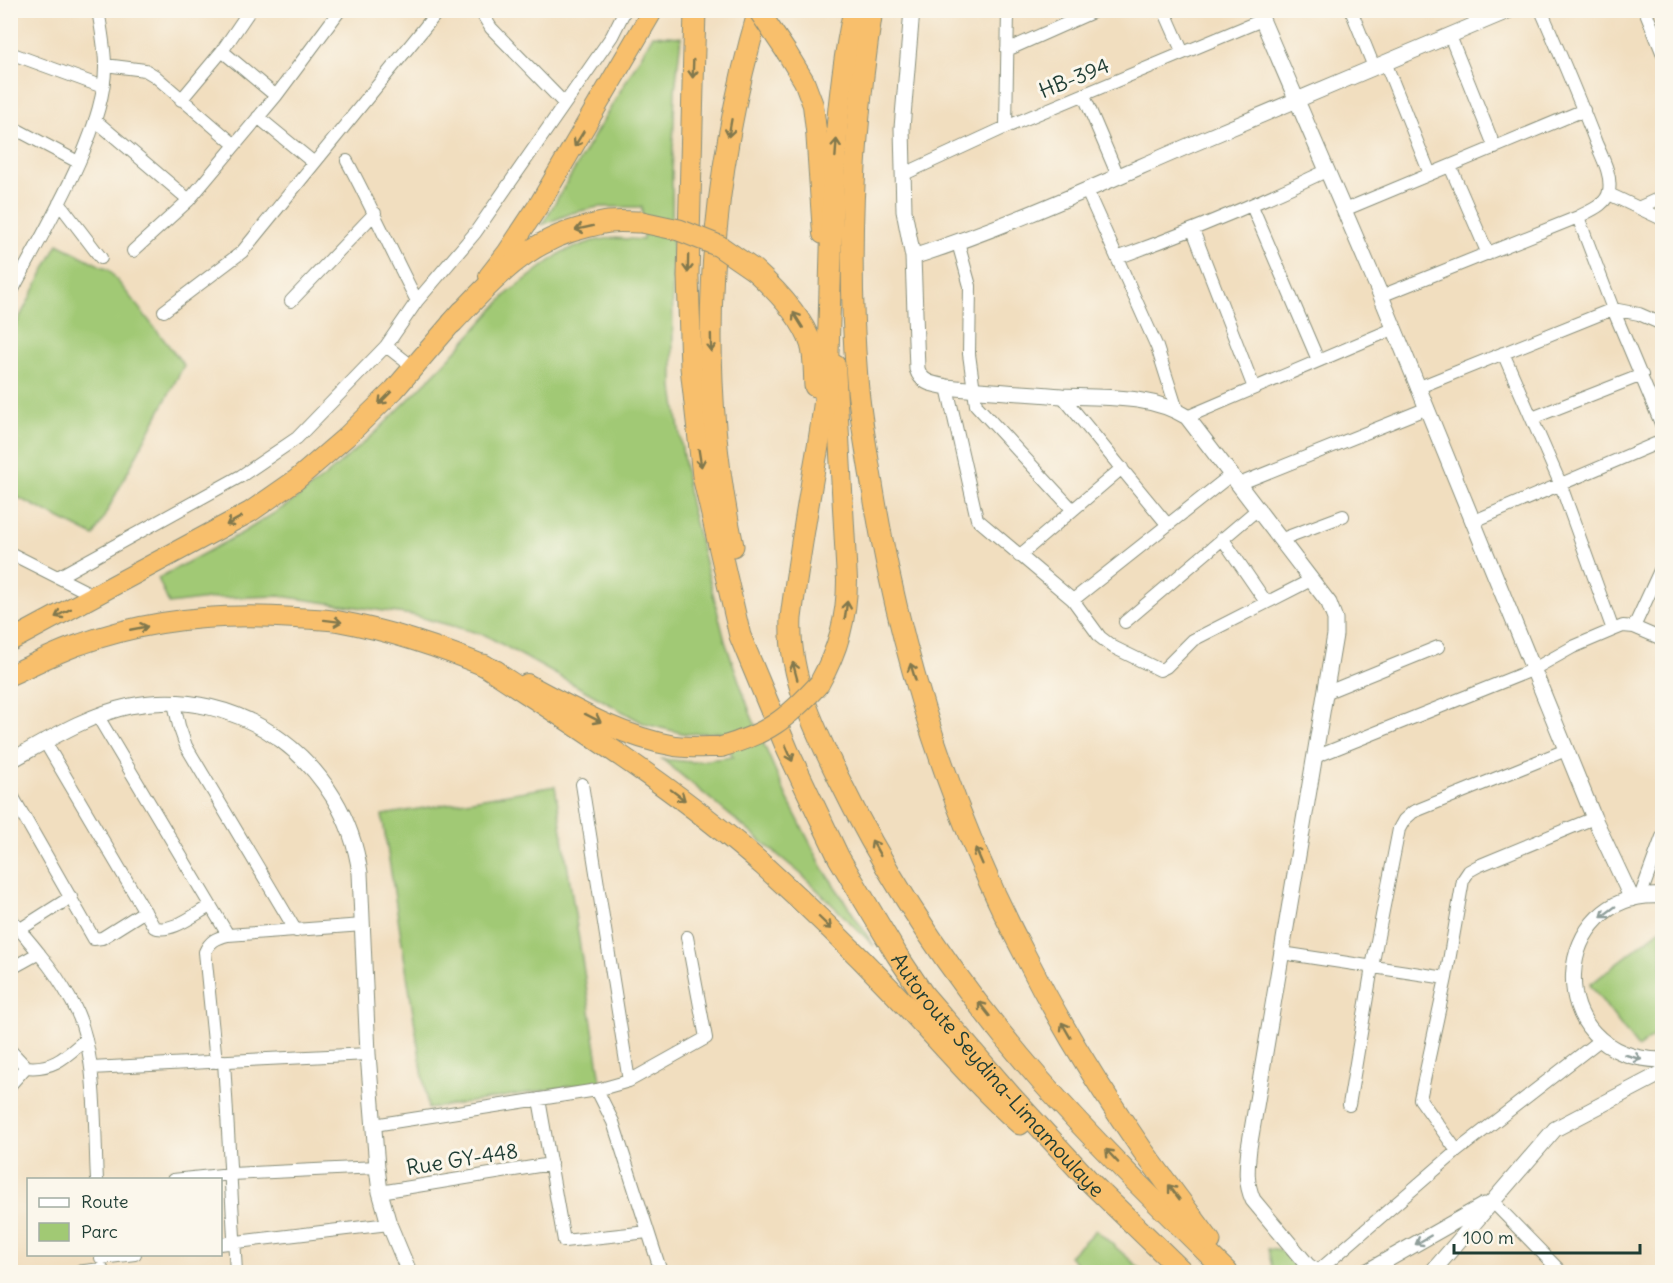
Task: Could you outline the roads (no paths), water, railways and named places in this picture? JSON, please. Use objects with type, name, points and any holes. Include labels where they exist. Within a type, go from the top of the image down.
[{"type":"highway","points":[[452,323],[507,253],[540,203],[653,10]]},
{"type":"highway","points":[[695,10],[688,276],[695,418],[703,476],[740,636],[767,699]]},
{"type":"highway","points":[[758,10],[730,129],[715,248],[711,319],[713,398],[726,514],[767,699]]},
{"type":"highway","points":[[758,10],[804,81],[813,105],[830,311]]},
{"type":"highway","points":[[10,675],[50,656],[111,634],[170,623],[251,616],[335,621],[438,646],[523,681],[628,734],[677,746],[721,747],[754,737],[770,729],[799,705],[819,684],[829,666],[842,632],[847,605],[848,580],[832,383],[830,311],[831,231],[839,104],[854,10]]},
{"type":"highway","points":[[872,10],[855,157],[854,334],[857,380],[880,531],[905,644],[932,732],[956,799],[1026,958],[1062,1024],[1106,1095],[1145,1153],[1234,1272]]},
{"type":"highway","points":[[10,641],[250,512],[296,480],[346,437],[500,273],[523,254],[547,240],[573,230],[608,222],[642,222],[679,230],[719,246],[754,270],[775,289],[789,307],[832,383],[798,565],[790,640],[798,683],[825,751],[851,803],[920,921],[948,963],[1041,1081],[1227,1272]]},
{"type":"highway","points":[[811,344],[818,431],[816,459]]},
{"type":"highway","points":[[484,665],[657,780],[740,846],[842,940],[982,1089],[1042,1144],[1092,1184]]},
{"type":"highway","name":"Autoroute Seydina-Limamoulaye","points":[[767,699],[788,752],[839,858],[923,994],[1011,1096],[1092,1184],[1183,1272]]},
{"type":"street","points":[[10,295],[58,203],[96,120],[105,65],[98,10]]},
{"type":"street","points":[[181,100],[222,51],[250,10]]},
{"type":"street","points":[[133,251],[189,200],[276,96],[340,10]]},
{"type":"street","points":[[164,311],[242,252],[439,10]]},
{"type":"street","points":[[480,10],[491,28],[564,103]]},
{"type":"street","points":[[58,577],[241,476],[297,438],[386,346],[417,301],[475,233],[612,36],[625,10]]},
{"type":"street","points":[[912,10],[902,128],[904,211],[913,257],[917,369],[920,377],[929,384],[972,390],[1140,400],[1158,403],[1182,414],[1254,388],[1393,329]]},
{"type":"street","points":[[1006,127],[1008,10]]},
{"type":"street","points":[[1058,10],[1064,24]]},
{"type":"street","points":[[1007,50],[1097,10]]},
{"type":"street","points":[[1164,10],[1183,53]]},
{"type":"street","points":[[1351,10],[1430,174]]},
{"type":"street","points":[[913,257],[958,243],[1087,191],[1296,99],[1510,10]]},
{"type":"street","points":[[1381,296],[1578,217],[1602,203],[1609,194],[1609,180],[1584,110],[1541,10]]},
{"type":"street","points":[[1645,10],[1662,52]]},
{"type":"street","points":[[1260,15],[1381,296],[1425,409],[1594,818],[1636,898]]},
{"type":"street","name":"HB-394","points":[[903,174],[1006,127],[1183,53],[1260,15]]},
{"type":"street","points":[[1449,36],[1495,148]]},
{"type":"street","points":[[222,51],[276,96]]},
{"type":"street","points":[[10,53],[103,87]]},
{"type":"street","points":[[105,65],[145,70],[155,76],[235,145]]},
{"type":"street","points":[[1084,96],[1118,176]]},
{"type":"street","points":[[1344,210],[1584,110]]},
{"type":"street","points":[[258,117],[315,163]]},
{"type":"street","points":[[96,120],[189,200]]},
{"type":"street","points":[[10,126],[78,162]]},
{"type":"street","points":[[347,161],[417,301]]},
{"type":"street","points":[[1450,166],[1488,254]]},
{"type":"street","points":[[1117,258],[1252,206],[1326,171]]},
{"type":"street","points":[[1087,191],[1157,347],[1182,414],[1259,508],[1329,603],[1335,619],[1335,635],[1249,1148],[1246,1177],[1253,1200],[1308,1266],[1318,1272],[1457,1151],[1600,1040]]},
{"type":"street","points":[[1609,194],[1662,219]]},
{"type":"street","points":[[1638,208],[1662,197]]},
{"type":"street","points":[[58,203],[101,258]]},
{"type":"street","points":[[1252,206],[1318,360]]},
{"type":"street","points":[[291,301],[375,213]]},
{"type":"street","points":[[1578,217],[1613,309],[1662,426]]},
{"type":"street","points":[[1193,230],[1254,388]]},
{"type":"street","points":[[958,243],[970,286],[969,344],[972,390],[976,405],[1072,509]]},
{"type":"street","points":[[1417,388],[1613,309],[1639,314],[1662,324]]},
{"type":"street","points":[[386,346],[413,367]]},
{"type":"street","points":[[1503,353],[1560,483],[1613,630]]},
{"type":"street","points":[[1532,418],[1642,375]]},
{"type":"street","points":[[946,387],[977,519],[1073,600],[1100,637],[1113,647],[1160,670],[1166,667],[1193,640],[1311,579]]},
{"type":"street","points":[[1062,396],[1167,525]]},
{"type":"street","points":[[1073,600],[1167,525],[1236,479],[1425,409]]},
{"type":"street","points":[[1472,522],[1662,441]]},
{"type":"street","points":[[1019,556],[1122,468]]},
{"type":"street","points":[[1125,622],[1259,508]]},
{"type":"street","points":[[1281,539],[1343,516]]},
{"type":"street","points":[[1222,538],[1266,602]]},
{"type":"street","points":[[10,553],[95,596]]},
{"type":"street","points":[[1635,627],[1662,566]]},
{"type":"street","points":[[1315,757],[1532,670],[1573,647],[1623,626],[1635,627],[1662,639]]},
{"type":"street","points":[[1325,693],[1438,647]]},
{"type":"street","points":[[174,703],[186,746],[296,931]]},
{"type":"street","points":[[10,761],[97,715],[131,706],[174,703],[214,709],[264,729],[284,741],[320,777],[333,794],[352,834],[360,873],[368,1054],[380,1192],[389,1224],[409,1272]]},
{"type":"street","points":[[97,715],[228,935]]},
{"type":"street","points":[[45,742],[154,927],[164,929],[210,906]]},
{"type":"street","points":[[1349,1105],[1372,967],[1399,830],[1404,820],[1413,812],[1566,750]]},
{"type":"street","points":[[582,784],[629,1081]]},
{"type":"street","points":[[10,792],[92,936],[98,940],[145,911]]},
{"type":"street","points":[[1457,1151],[1420,1099],[1446,978],[1463,880],[1469,871],[1594,818]]},
{"type":"street","points":[[1636,898],[1662,837]]},
{"type":"street","points":[[1662,896],[1636,898],[1616,906],[1601,916],[1585,936],[1575,960],[1573,978],[1574,995],[1580,1012],[1588,1027],[1600,1040],[1614,1050],[1629,1056],[1645,1060],[1662,1060]]},
{"type":"street","points":[[19,930],[71,897]]},
{"type":"street","points":[[10,916],[52,969],[73,1004],[86,1039],[91,1068],[97,1178]]},
{"type":"street","points":[[236,1272],[231,1174],[220,1061],[205,952],[215,938],[228,935],[363,925]]},
{"type":"street","points":[[374,1125],[597,1090],[629,1081],[706,1038],[687,937]]},
{"type":"street","points":[[10,969],[39,953]]},
{"type":"street","points":[[1282,953],[1446,978]]},
{"type":"street","points":[[10,1050],[26,1067],[38,1068],[50,1066],[59,1061],[86,1039]]},
{"type":"street","points":[[91,1068],[368,1054]]},
{"type":"street","points":[[10,1085],[26,1067]]},
{"type":"street","points":[[1432,1272],[1555,1129],[1662,1073]]},
{"type":"street","points":[[597,1090],[613,1122],[661,1272]]},
{"type":"street","points":[[539,1100],[564,1241],[648,1232]]},
{"type":"street","name":"Rue GY-448","points":[[380,1192],[551,1164]]},
{"type":"street","points":[[185,1178],[377,1167]]},
{"type":"street","points":[[1366,1272],[1492,1201]]},
{"type":"street","points":[[1492,1201],[1561,1272]]},
{"type":"street","points":[[222,1244],[389,1224]]},
{"type":"street","points":[[76,1272],[128,1256]]}]
